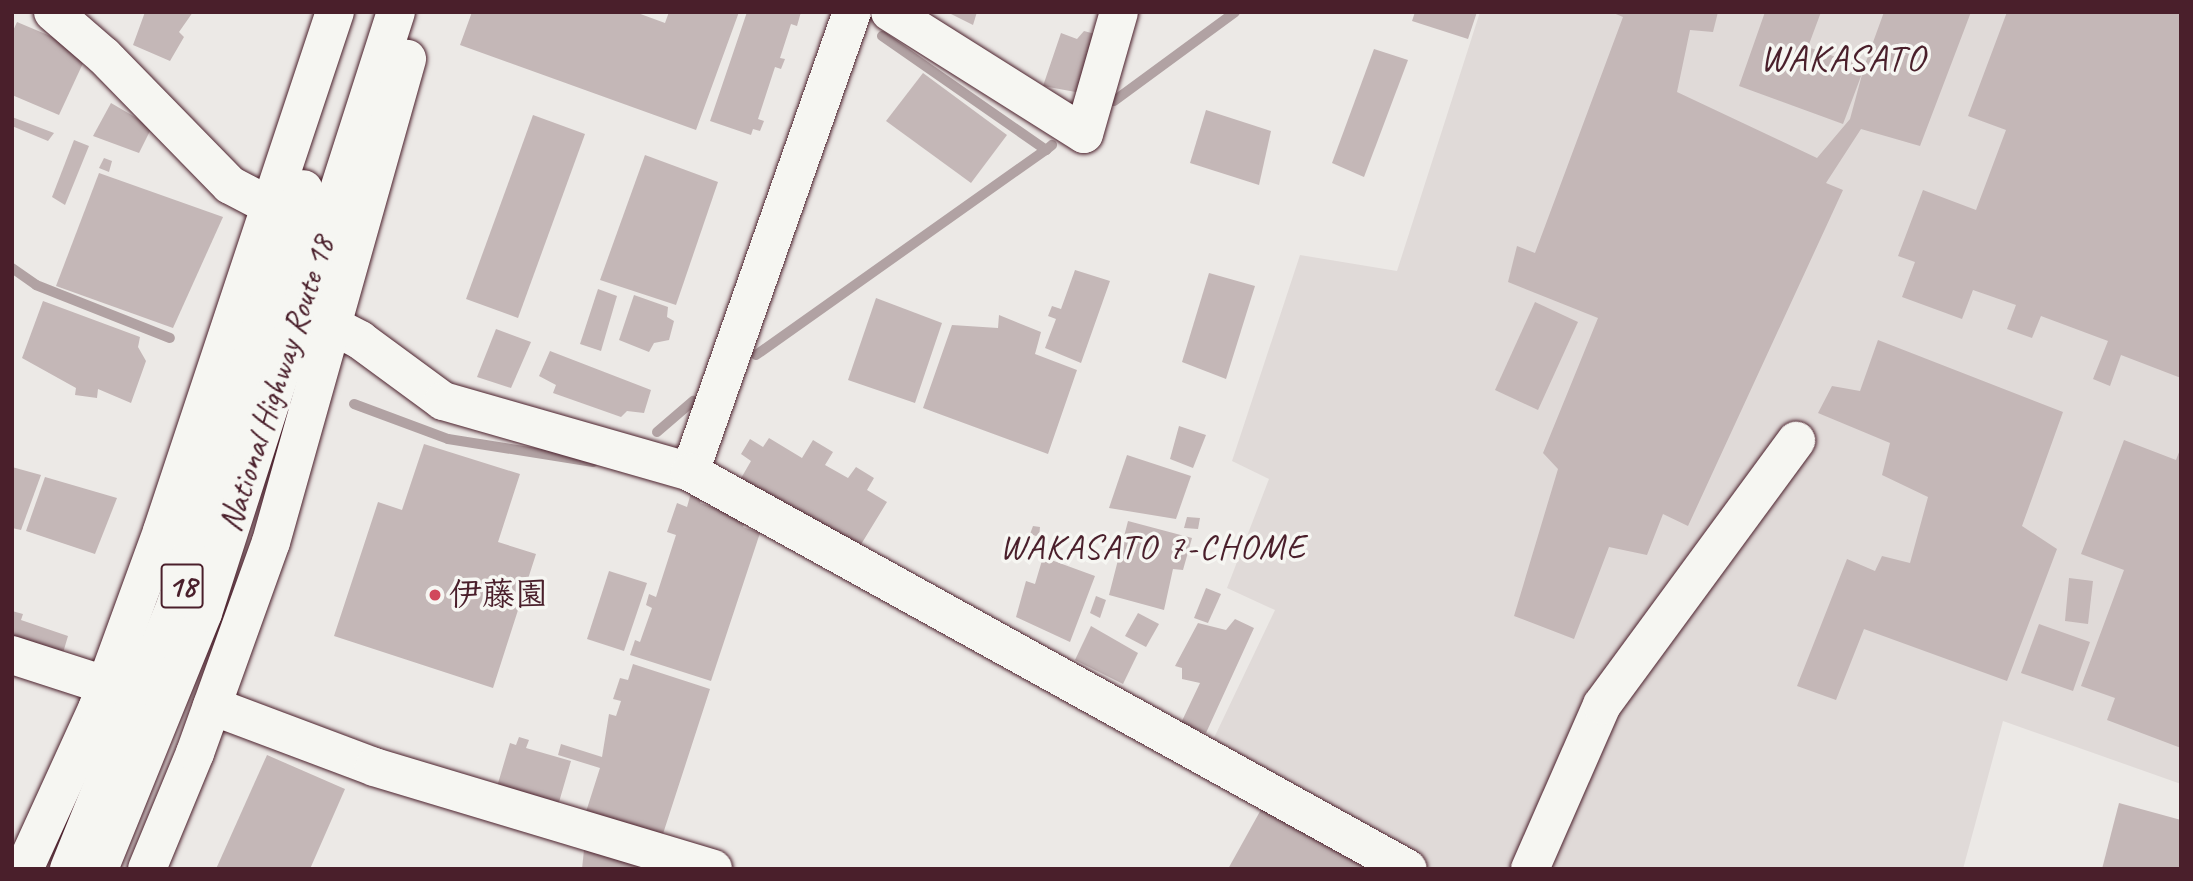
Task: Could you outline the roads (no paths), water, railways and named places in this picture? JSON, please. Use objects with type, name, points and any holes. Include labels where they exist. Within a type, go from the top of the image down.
[{"type":"main road","points":[[53,12],[104,56],[230,185],[272,207]]},
{"type":"main road","name":"18","points":[[24,869],[105,685],[272,207],[335,12]]},
{"type":"main road","name":"National Highway Route 18","points":[[99,869],[203,613],[288,301],[356,12]]},
{"type":"main road","name":"National Highway Route 18","points":[[69,869],[176,604],[396,12]]},
{"type":"main road","name":"18","points":[[147,869],[212,706],[271,542],[335,327],[420,12]]},
{"type":"main road","points":[[690,472],[852,12]]},
{"type":"main road","points":[[890,12],[1084,134],[1119,12]]},
{"type":"main road","points":[[335,327],[360,340],[443,401],[690,472],[1408,869]]},
{"type":"main road","points":[[1530,869],[1602,705],[1796,442]]},
{"type":"main road","points":[[12,656],[105,685]]},
{"type":"main road","points":[[212,706],[374,767],[713,869]]},
{"type":"waterway","points":[[1114,101],[1235,12]]},
{"type":"waterway","points":[[882,36],[1046,150],[1052,145]]},
{"type":"waterway","points":[[756,355],[1046,150]]},
{"type":"waterway","points":[[12,268],[36,285],[170,338]]},
{"type":"waterway","points":[[657,432],[693,401]]},
{"type":"waterway","points":[[354,404],[448,439],[593,462]]},
{"type":"place","name":"伊藤園","points":[[435,595]]},
{"type":"district","name":"WAKASATO","points":[[1843,58]]},
{"type":"district","name":"WAKASATO 7-CHOME","points":[[1153,547]]}]
